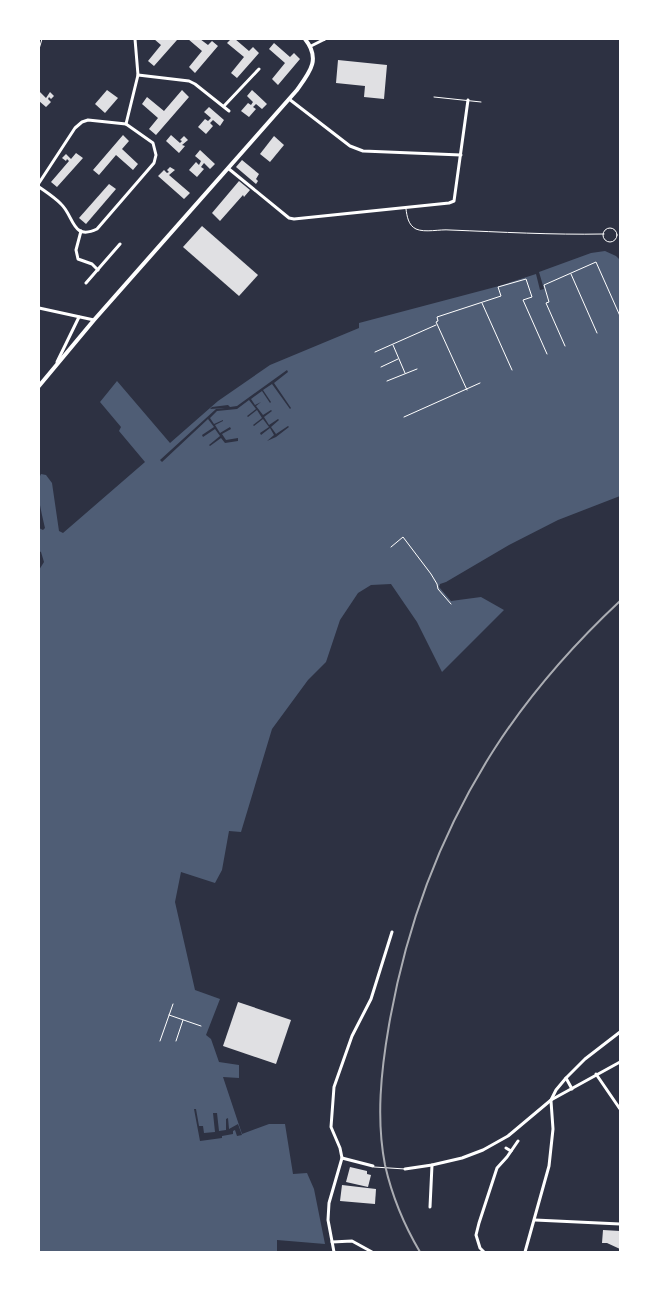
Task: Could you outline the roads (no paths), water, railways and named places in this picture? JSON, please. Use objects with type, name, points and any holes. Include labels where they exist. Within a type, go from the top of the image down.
[{"type":"street","points":[[126,124],[138,75],[135,39]]},
{"type":"street","points":[[39,386],[94,320],[229,169],[306,79],[312,67],[313,53],[311,46],[305,39]]},
{"type":"street","points":[[311,46],[325,39]]},
{"type":"street","points":[[224,106],[259,69]]},
{"type":"street","points":[[138,75],[189,81],[229,111]]},
{"type":"street","points":[[289,99],[350,146],[363,151],[461,155]]},
{"type":"street","points":[[229,169],[289,218],[294,219],[449,203],[454,201],[468,100]]},
{"type":"street","points":[[88,120],[126,124],[153,143],[156,155],[154,164],[92,232],[81,231],[72,224],[62,204],[39,185],[75,128],[82,122],[88,120]]},
{"type":"street","points":[[81,231],[76,255],[78,259],[92,264],[98,270]]},
{"type":"street","points":[[86,283],[120,244]]},
{"type":"street","points":[[39,308],[94,320]]},
{"type":"street","points":[[57,363],[79,317]]},
{"type":"street","points":[[334,1252],[328,1220],[329,1204],[342,1158],[331,1127],[334,1087],[352,1036],[371,999],[392,932]]},
{"type":"street","points":[[525,1252],[550,1166],[553,1130],[551,1100],[556,1090],[566,1078],[620,1032]]},
{"type":"street","points":[[405,1169],[462,1158],[483,1150],[508,1136],[551,1100],[620,1062]]},
{"type":"street","points":[[596,1074],[620,1109]]},
{"type":"street","points":[[566,1078],[572,1088]]},
{"type":"street","points":[[484,1252],[480,1248],[476,1236],[497,1168],[518,1141]]},
{"type":"street","points":[[506,1148],[511,1151]]},
{"type":"street","points":[[342,1158],[373,1166]]},
{"type":"street","points":[[430,1207],[432,1165]]},
{"type":"street","points":[[535,1220],[620,1224]]},
{"type":"street","points":[[332,1242],[352,1241],[372,1252]]},
{"type":"lane","points":[[434,98],[481,102]]},
{"type":"lane","points":[[406,208],[409,222],[415,229],[604,234]]},
{"type":"lane","points":[[606,230],[614,230],[616,233],[617,238],[612,242],[605,240],[604,234],[606,230]]},
{"type":"lane","points":[[616,233],[620,232]]},
{"type":"lane","points":[[373,1166],[405,1169]]},
{"type":"water","points":[[605,251],[620,260],[620,496],[558,520],[440,584],[439,587],[451,601],[481,597],[504,610],[442,672],[417,622],[391,584],[371,585],[358,593],[340,620],[326,662],[308,680],[272,729],[241,832],[229,831],[222,870],[215,883],[181,872],[175,902],[195,990],[220,999],[206,1035],[211,1039],[219,1062],[239,1065],[239,1078],[223,1077],[242,1134],[269,1124],[285,1124],[293,1174],[307,1173],[314,1189],[325,1244],[277,1240],[277,1252],[39,1252],[39,570],[44,562],[39,551],[39,528],[43,530],[45,528],[38,492],[41,474],[46,475],[52,483],[59,531],[63,533],[145,462],[119,431],[121,427],[100,402],[117,381],[170,443],[218,401],[270,365],[359,328],[359,323],[499,286],[536,274],[540,290],[544,289],[539,272],[591,253]]},
{"type":"railway","points":[[420,1252],[399,1210],[391,1188],[382,1148],[380,1113],[382,1077],[389,1025],[396,988],[416,916],[442,847],[458,813],[495,748],[523,708],[553,671],[620,601]]}]
